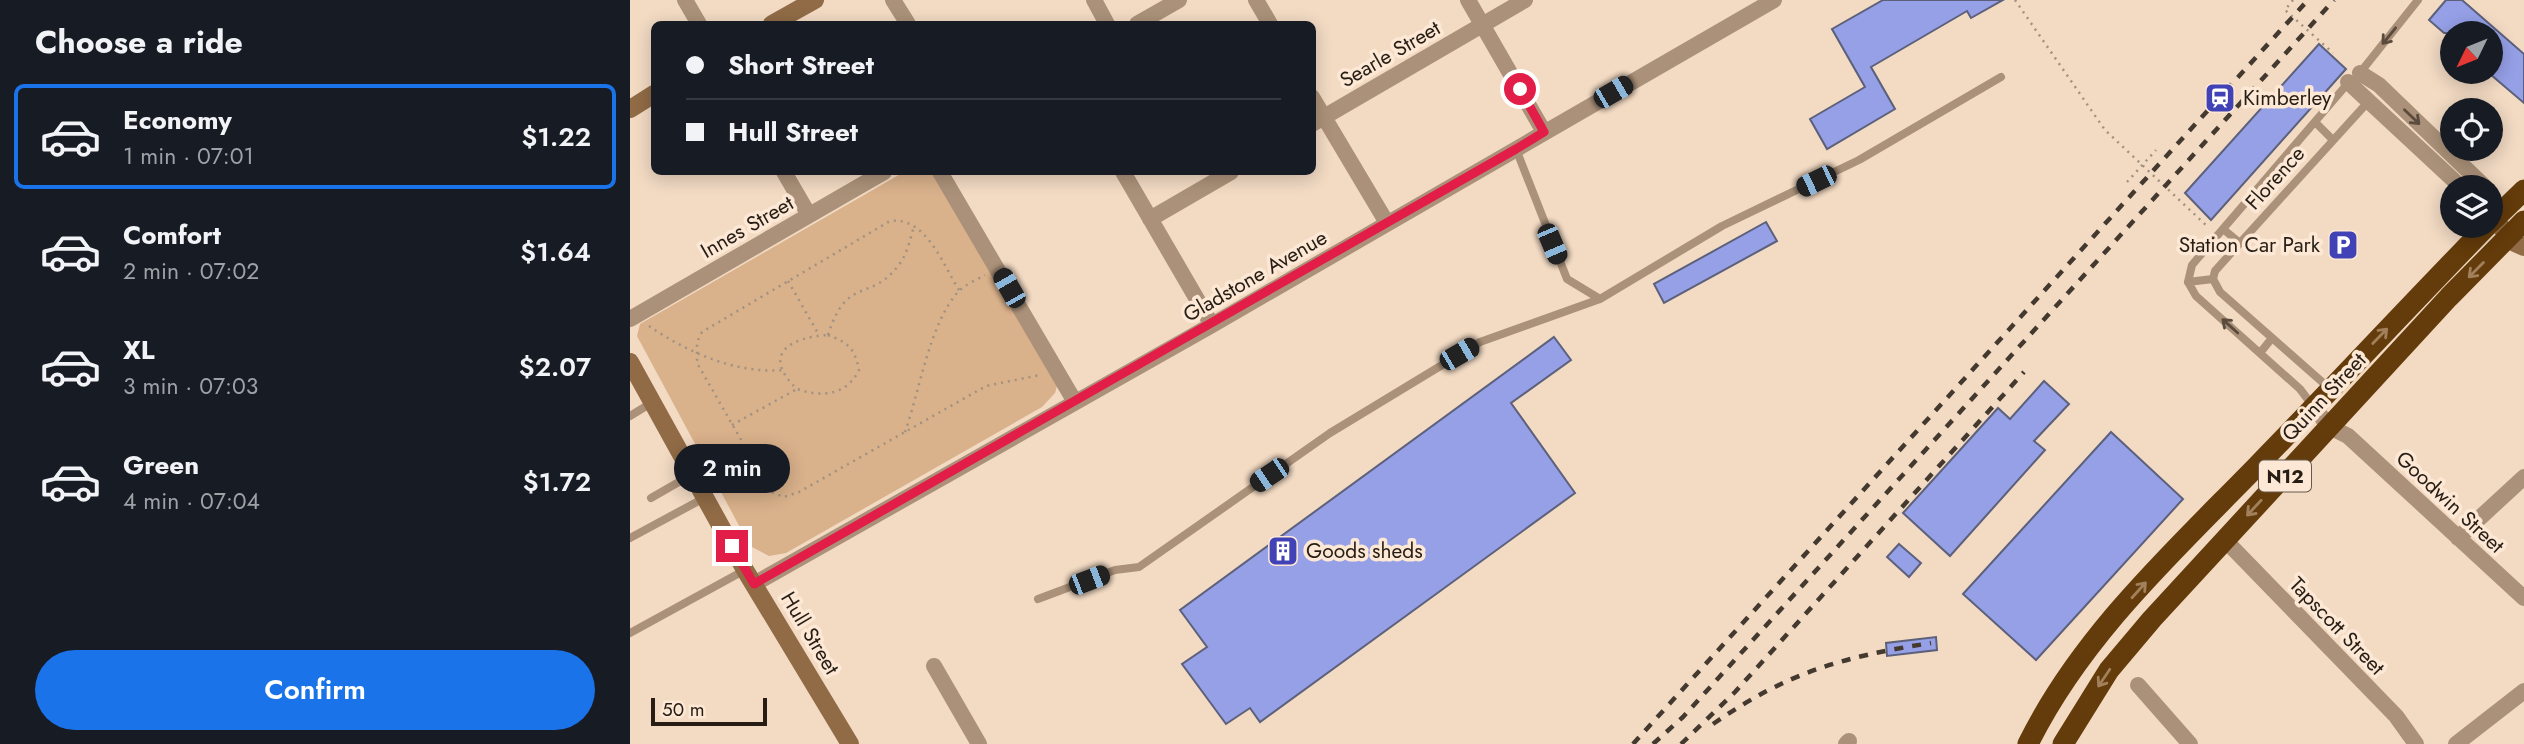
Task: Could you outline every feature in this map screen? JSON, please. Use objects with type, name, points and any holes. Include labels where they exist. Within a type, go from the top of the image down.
[{"type":"highway","name":"Quinn Street","points":[[2503,209],[2524,190]]},
{"type":"highway","name":"Quinn Street","points":[[2063,744],[2109,670],[2224,539],[2339,431],[2348,409],[2520,232]]},
{"type":"highway","name":"Quinn Street","points":[[2028,744],[2070,670],[2102,630],[2474,238]]},
{"type":"street","points":[[685,0],[697,21]]},
{"type":"street","points":[[777,21],[815,0]]},
{"type":"street","points":[[893,0],[906,21]]},
{"type":"street","points":[[1094,0],[1105,21]]},
{"type":"street","points":[[1142,21],[1179,0]]},
{"type":"street","points":[[1256,0],[1268,21]]},
{"type":"street","points":[[1468,0],[1544,132]]},
{"type":"street","name":"Searle Street","points":[[1318,121],[1525,0]]},
{"type":"street","name":"Gladstone Avenue","points":[[750,577],[1212,326],[1774,0]]},
{"type":"street","points":[[2354,78],[2368,102],[2448,175]]},
{"type":"street","points":[[2354,78],[2379,85],[2440,144]]},
{"type":"street","points":[[630,108],[651,96]]},
{"type":"street","points":[[1318,121],[1387,223]]},
{"type":"street","points":[[2458,161],[2472,175]]},
{"type":"street","points":[[786,175],[809,215]]},
{"type":"street","name":"Innes Street","points":[[633,317],[879,175]]},
{"type":"street","points":[[942,175],[1075,402]]},
{"type":"street","points":[[1125,175],[1212,326]]},
{"type":"street","points":[[1150,219],[1226,175]]},
{"type":"street","points":[[2503,223],[2520,232]]},
{"type":"street","name":"Hull Street","points":[[630,362],[750,577],[850,744]]},
{"type":"street","points":[[2329,388],[2348,409]]},
{"type":"street","name":"Goodwin Street","points":[[2314,408],[2524,598]]},
{"type":"street","points":[[2458,538],[2524,477]]},
{"type":"street","name":"Tapscott Street","points":[[2224,539],[2396,716],[2416,744]]},
{"type":"street","points":[[934,666],[979,744]]},
{"type":"street","points":[[2138,685],[2190,744]]},
{"type":"street","points":[[2456,744],[2524,691]]},
{"type":"lane","points":[[2329,388],[2220,292],[2213,279],[2188,282],[2192,265],[2418,0]]},
{"type":"lane","points":[[1038,599],[1115,570],[1139,567],[1319,441],[1480,342],[1600,299],[1722,226],[1859,160],[2001,77]]},
{"type":"lane","name":"Florence","points":[[2213,279],[2215,271],[2239,243],[2368,102]]},
{"type":"lane","points":[[2315,121],[2333,140]]},
{"type":"lane","points":[[1516,149],[1567,279],[1600,299]]},
{"type":"lane","points":[[2432,160],[2440,151]]},
{"type":"lane","points":[[2220,232],[2239,243]]},
{"type":"lane","name":"Goodwin Street","points":[[2188,282],[2196,296],[2300,389],[2314,408]]},
{"type":"lane","points":[[2260,353],[2272,338]]},
{"type":"lane","points":[[630,416],[653,402]]},
{"type":"lane","points":[[651,498],[694,473]]},
{"type":"lane","points":[[630,538],[706,497]]},
{"type":"lane","points":[[630,634],[750,577]]},
{"type":"path","points":[[2015,0],[2105,130],[2142,167],[2220,232]]},
{"type":"path","points":[[2293,0],[2285,10],[2333,53]]},
{"type":"path","points":[[2127,182],[2156,149]]},
{"type":"path","points":[[959,290],[925,236],[907,222],[890,221],[709,326],[696,342],[697,363],[771,492],[784,497],[799,492],[986,386],[1058,372]]},
{"type":"path","points":[[828,335],[837,308],[848,296],[876,285],[900,265],[914,226]]},
{"type":"path","points":[[904,432],[937,329],[959,290],[996,268]]},
{"type":"path","points":[[788,280],[819,335]]},
{"type":"path","points":[[633,317],[663,336],[734,367],[750,371],[782,370]]},
{"type":"path","points":[[732,425],[796,389],[827,394],[844,390],[854,381],[859,370],[852,348],[846,342],[828,335],[798,338],[789,344],[780,360],[782,370],[796,389]]},
{"type":"shaded area","points":[[899,175],[936,175],[1057,386],[1055,393],[1042,407],[786,553],[769,556],[750,546],[637,336],[640,324]]},
{"type":"building","points":[[1883,0],[2003,0],[1971,18],[1967,11],[1871,67],[1895,109],[1827,149],[1810,119],[1865,87],[1832,29]]},
{"type":"building","points":[[2446,0],[2462,0],[2486,21],[2440,21],[2440,30],[2429,20]]},
{"type":"building","points":[[2503,36],[2524,54],[2524,103],[2502,84]]},
{"type":"building","points":[[2319,44],[2346,69],[2211,220],[2185,193]]},
{"type":"building","points":[[1766,222],[1777,241],[1664,303],[1654,284]]},
{"type":"building","name":"Goods sheds","points":[[1554,337],[1571,360],[1511,403],[1575,493],[1260,722],[1250,708],[1226,724],[1182,664],[1207,647],[1180,610]]},
{"type":"building","points":[[2044,381],[2069,404],[2034,441],[2045,450],[1950,556],[1903,513],[1998,408],[2010,419]]},
{"type":"building","points":[[2111,432],[2183,499],[2036,660],[1963,594]]},
{"type":"building","points":[[1899,544],[1921,563],[1909,577],[1887,557]]},
{"type":"building","points":[[1936,637],[1937,650],[1887,656],[1886,643]]},
{"type":"railway","points":[[1633,744],[2308,0]]},
{"type":"railway","points":[[1653,744],[1683,717],[2334,0]]},
{"type":"railway","points":[[1681,744],[1735,692],[2024,372]]},
{"type":"railway","points":[[1713,724],[1766,691],[1817,669],[1870,654],[1931,643]]},
{"type":"place","name":"Kimberley","points":[[2220,98]]},
{"type":"place","name":"Station Car Park","points":[[2343,245]]},
{"type":"place","name":"Goods sheds","points":[[1283,551]]},
{"type":"route","points":[[732,546],[754,584],[1212,326],[1544,132],[1520,89]]}]
